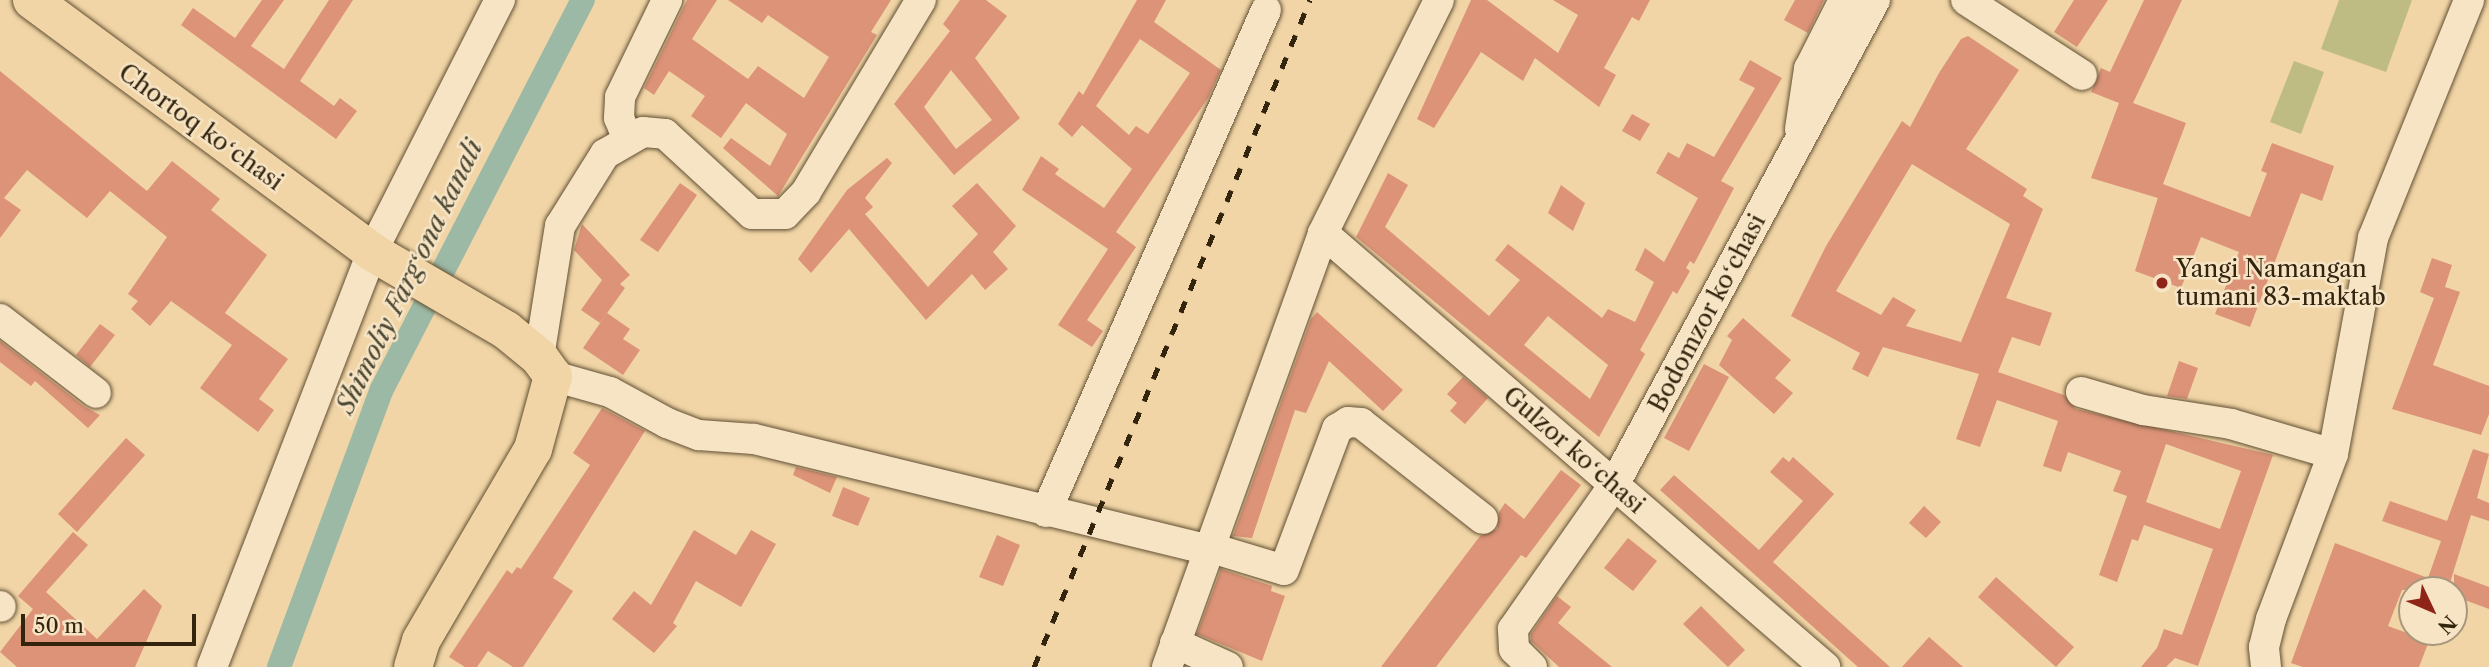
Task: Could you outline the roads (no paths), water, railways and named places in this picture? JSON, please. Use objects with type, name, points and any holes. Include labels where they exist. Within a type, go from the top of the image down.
[{"type":"main road","name":"Chortoq koʻchasi","points":[[32,0],[372,253],[506,330],[546,366]]},
{"type":"main road","points":[[413,667],[421,641],[533,449],[546,366]]},
{"type":"street","points":[[212,667],[372,253],[500,0]]},
{"type":"street","points":[[628,140],[619,118],[620,97],[667,0]]},
{"type":"street","points":[[922,0],[806,192],[786,214],[752,214],[665,134],[643,132],[605,154],[560,226],[546,366],[610,392],[667,423],[699,435],[754,439],[1046,512],[1208,548],[1284,570],[1337,429],[1348,422],[1361,423],[1483,519]]},
{"type":"street","points":[[1228,667],[1171,655],[1323,233],[1439,0]]},
{"type":"street","name":"Bodomzor koʻchasi","points":[[1800,140],[1801,100],[1809,69],[1844,0]]},
{"type":"street","name":"Bodomzor koʻchasi","points":[[1532,667],[1514,649],[1513,629],[1614,485],[1875,0]]},
{"type":"street","points":[[1966,0],[2082,75]]},
{"type":"street","points":[[2266,667],[2264,648],[2270,619],[2333,454],[2373,238],[2469,0]]},
{"type":"street","points":[[1046,512],[1266,10]]},
{"type":"street","name":"Gulzor koʻchasi","points":[[1323,233],[1825,667]]},
{"type":"street","points":[[0,319],[96,393]]},
{"type":"street","points":[[2081,392],[2143,410],[2231,424],[2333,454]]},
{"type":"waterway","name":"Shimoliy Fargʻona kanali","points":[[279,667],[382,389],[583,0]]},
{"type":"railway","points":[[1034,667],[1310,0]]},
{"type":"place","name":"Yangi Namangan tumani 83-maktab","points":[[2162,283]]}]
